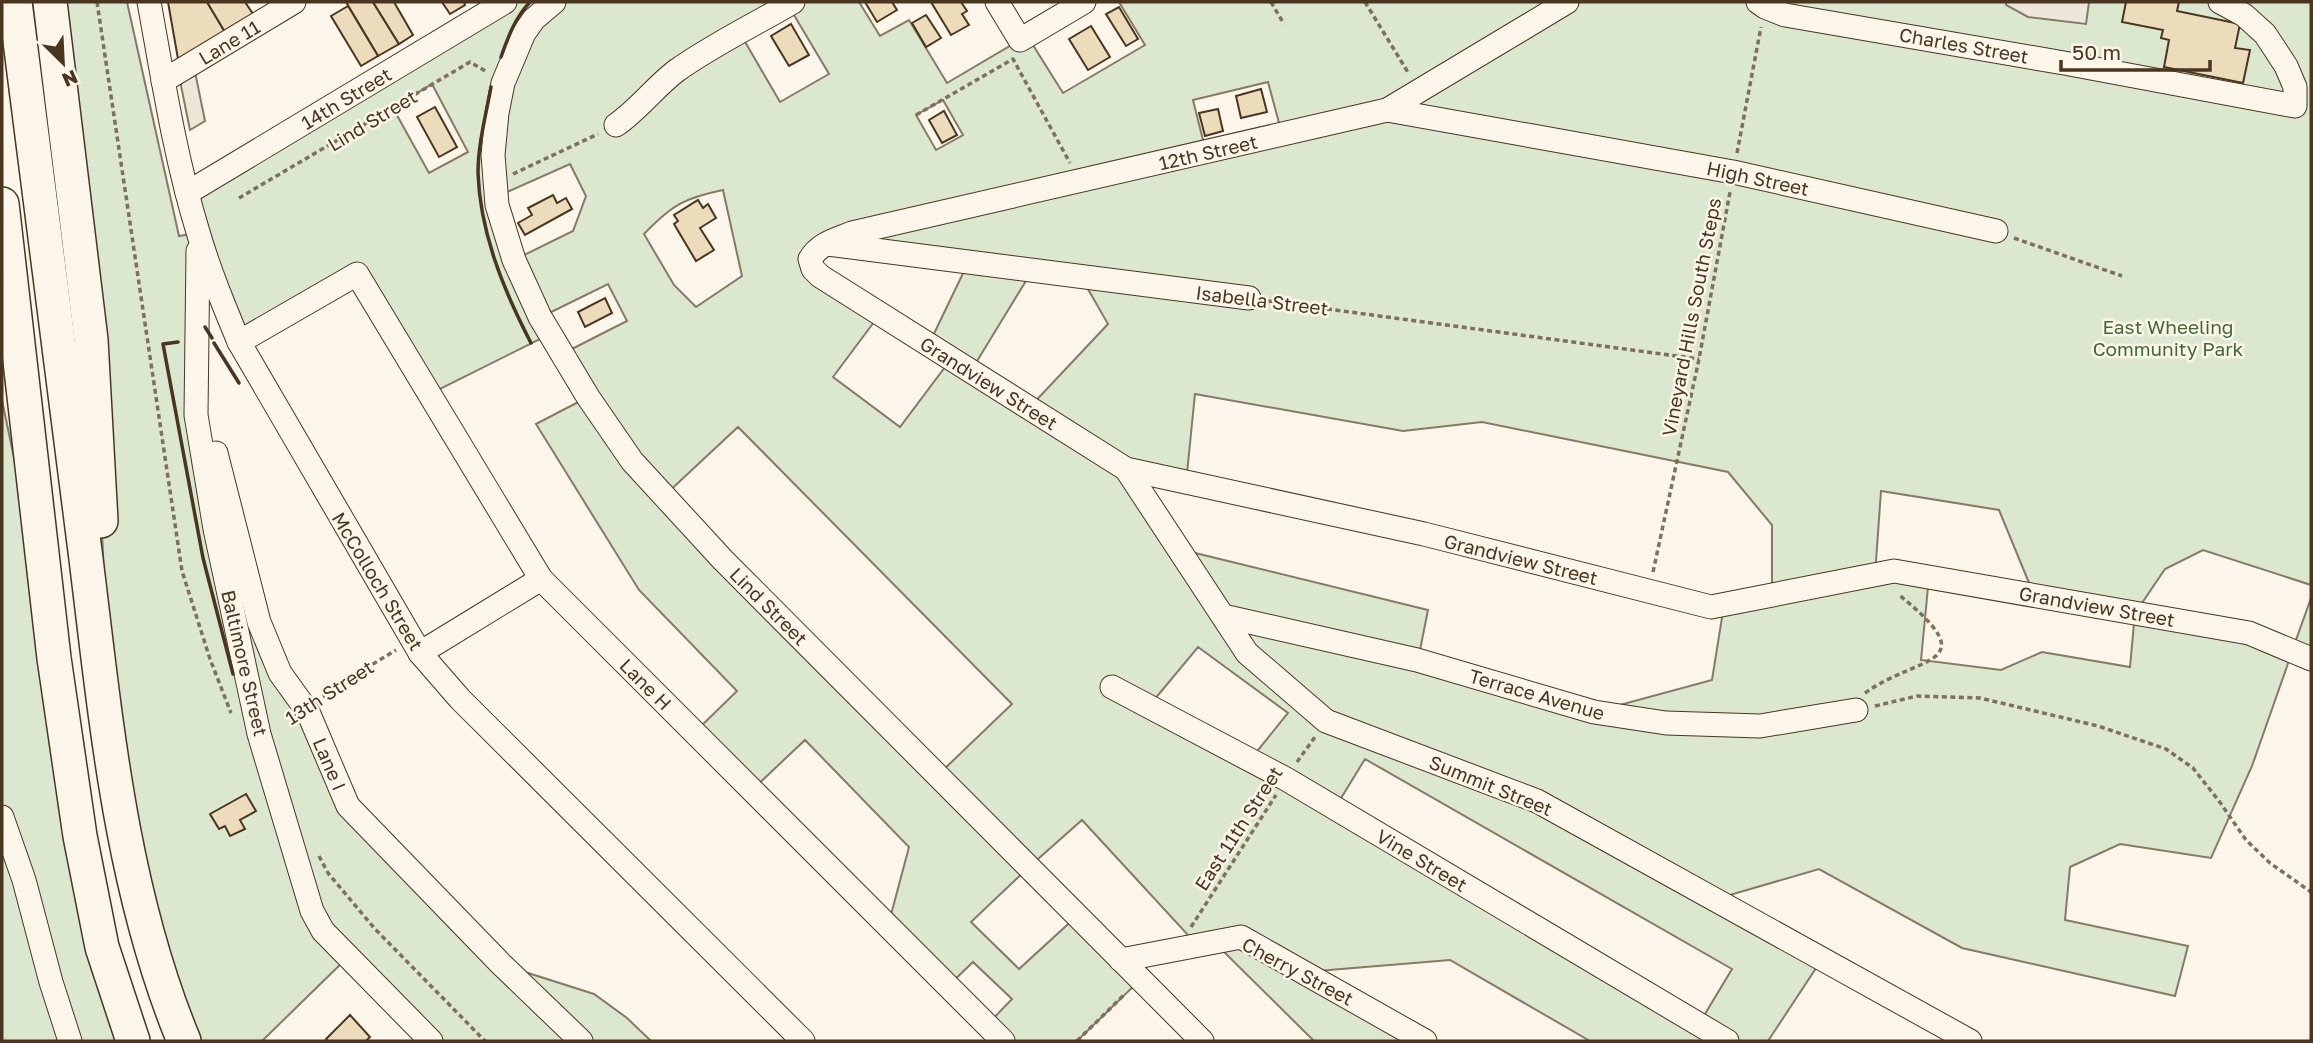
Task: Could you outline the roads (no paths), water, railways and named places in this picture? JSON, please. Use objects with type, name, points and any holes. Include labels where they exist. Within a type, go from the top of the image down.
[{"type":"highway","points":[[15,2],[114,782],[147,930],[170,1007],[184,1041]]},
{"type":"highway","points":[[50,2],[91,340],[114,782]]},
{"type":"highway","points":[[2,204],[54,658],[80,836],[102,947],[133,1041]]},
{"type":"highway","points":[[2,400],[54,658]]},
{"type":"street","name":"McColloch Street","points":[[149,2],[187,193],[198,234],[239,342],[416,646],[468,708],[803,1041]]},
{"type":"street","name":"Lane 11","points":[[163,81],[294,2]]},
{"type":"street","name":"14th Street","points":[[187,193],[505,2]]},
{"type":"street","name":"Lind Street","points":[[554,2],[534,19],[524,33],[503,83],[493,155],[496,205],[513,260],[540,317],[609,430],[632,461],[723,560],[1202,1041]]},
{"type":"street","points":[[616,125],[631,115],[660,83],[680,69],[793,2]]},
{"type":"street","points":[[997,2],[1016,50],[1084,2]]},
{"type":"street","name":"12th Street","points":[[825,243],[893,223],[1387,110],[1567,2]]},
{"type":"street","name":"Charles Street","points":[[1762,4],[1785,15],[2064,62],[2295,106],[2295,87],[2286,66],[2265,34],[2244,15],[2220,2]]},
{"type":"street","name":"High Street","points":[[1387,110],[1733,172],[1996,231]]},
{"type":"street","name":"Baltimore Street","points":[[198,234],[196,415],[215,529],[259,734],[312,911],[323,931],[431,1041]]},
{"type":"street","name":"Isabella Street","points":[[825,243],[1249,299]]},
{"type":"street","name":"Grandview Street","points":[[825,243],[816,249],[810,259],[813,269],[820,276],[1126,469],[1424,534],[1712,607],[1894,571],[2249,633],[2311,659]]},
{"type":"street","name":"Lane H","points":[[239,342],[357,274],[541,579],[1003,1041]]},
{"type":"street","name":"Lane I","points":[[196,415],[216,452],[259,622],[280,673],[307,709],[348,806],[501,964],[581,1041]]},
{"type":"street","name":"Summit Street","points":[[1126,469],[1247,653],[1326,720],[1537,801],[1970,1041]]},
{"type":"street","points":[[416,646],[541,579]]},
{"type":"street","name":"Terrace Avenue","points":[[1223,616],[1418,660],[1594,712],[1666,723],[1760,726],[1849,711]]},
{"type":"street","name":"Vine Street","points":[[1112,687],[1286,779],[1727,1041]]},
{"type":"street","points":[[2,817],[24,880],[70,1041]]},
{"type":"street","name":"Cherry Street","points":[[1121,960],[1241,937],[1426,1041]]},
{"type":"park label","name":"East Wheeling Community Park","points":[[2168,337]]}]
